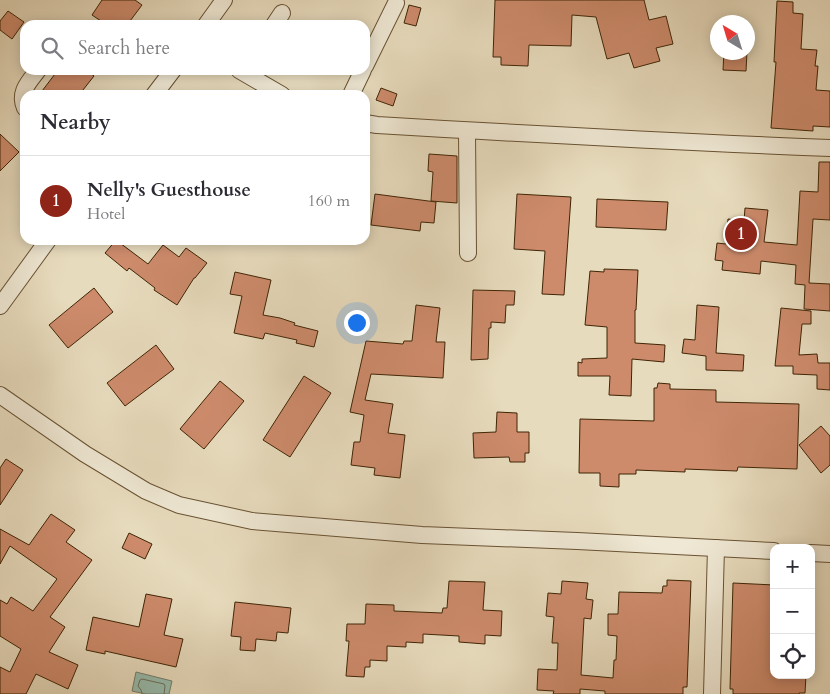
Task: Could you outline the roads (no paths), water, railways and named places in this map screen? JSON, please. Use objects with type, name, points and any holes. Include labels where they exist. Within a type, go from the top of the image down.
[{"type":"street","points":[[209,20],[220,1]]},
{"type":"street","points":[[370,56],[396,3]]},
{"type":"street","points":[[23,90],[34,75]]},
{"type":"street","points":[[158,90],[169,75]]},
{"type":"street","points":[[249,75],[274,90]]},
{"type":"street","points":[[353,90],[361,75]]},
{"type":"street","points":[[370,124],[722,144],[830,148]]},
{"type":"street","points":[[467,130],[468,253]]},
{"type":"street","points":[[0,306],[44,245]]},
{"type":"street","points":[[0,395],[85,454],[146,490],[179,505],[252,521],[422,535],[770,551]]},
{"type":"street","points":[[712,694],[716,548]]},
{"type":"street","points":[[815,553],[830,554]]},
{"type":"water","points":[[136,672],[172,681],[169,694],[146,694],[132,691]]},
{"type":"place","name":"Nelly's Guesthouse","points":[[741,234]]}]
